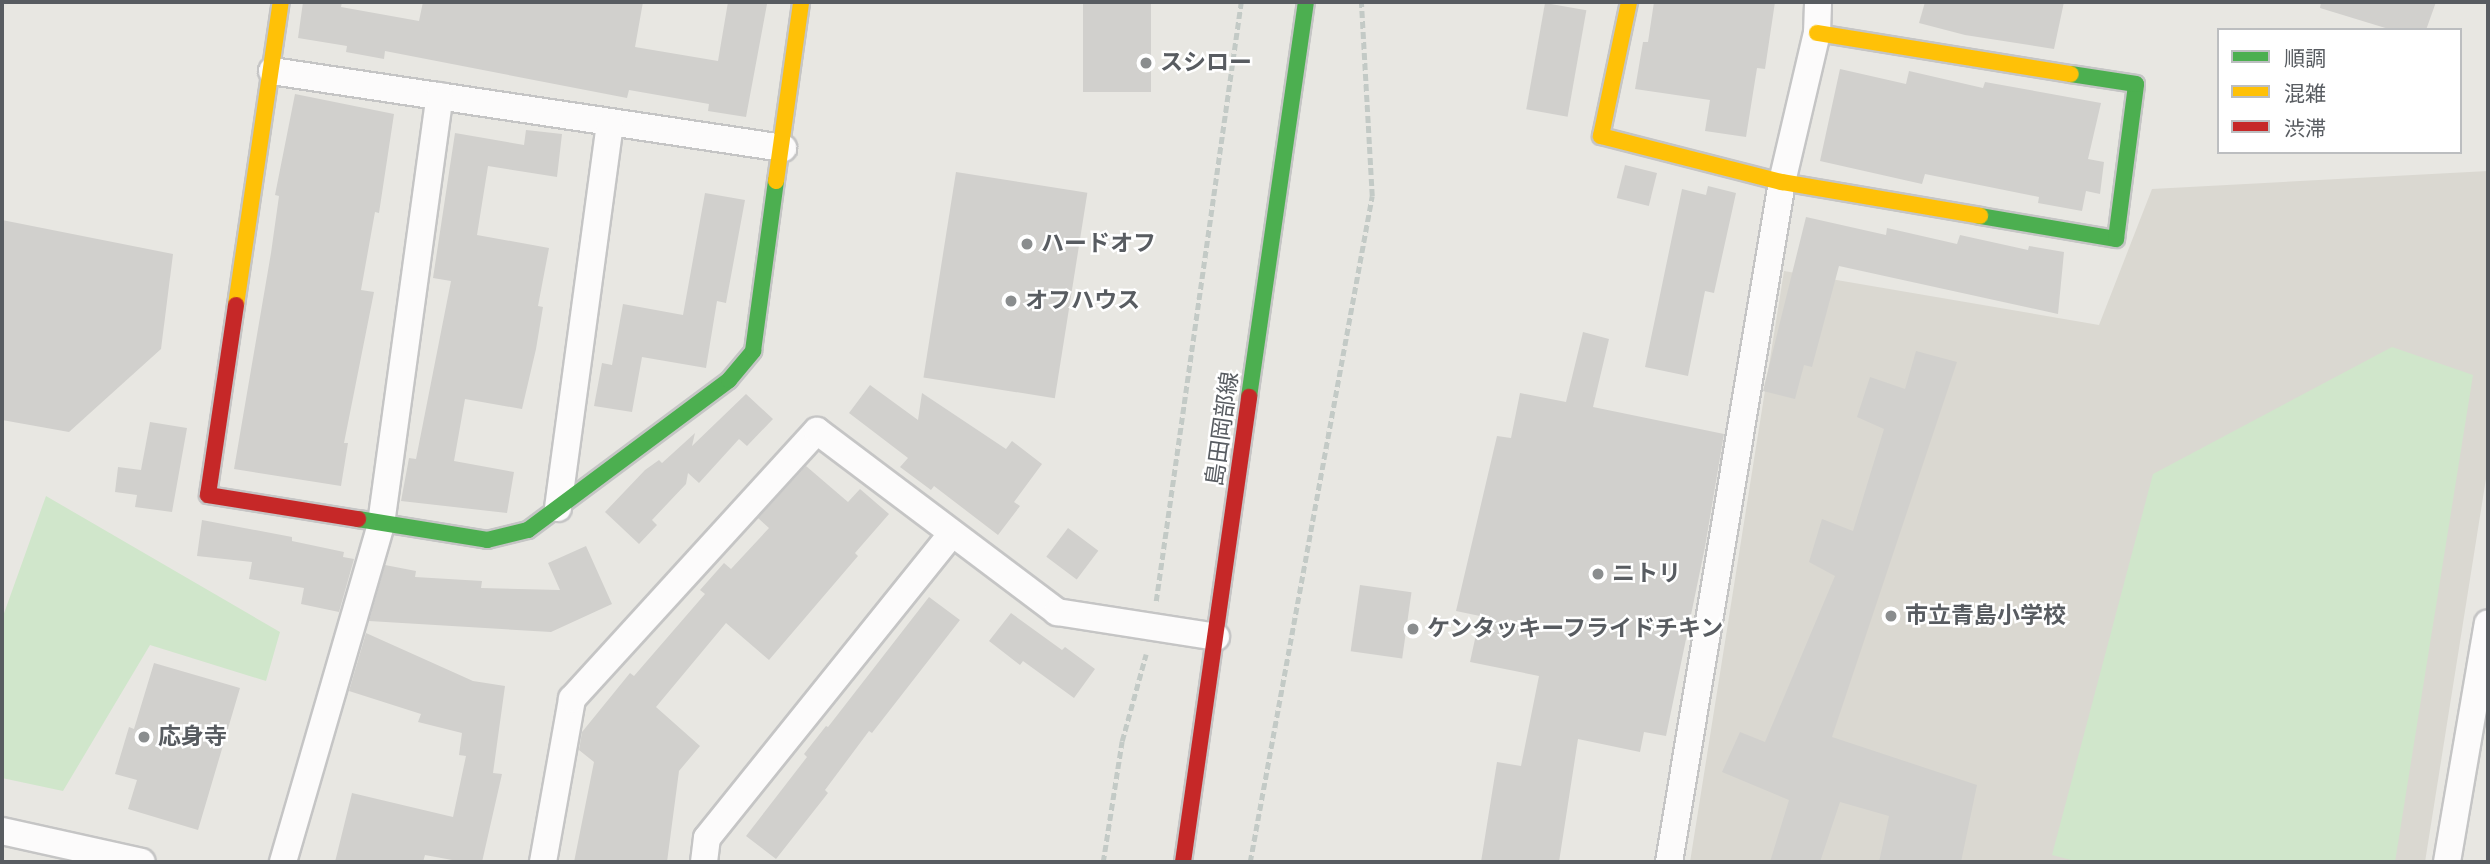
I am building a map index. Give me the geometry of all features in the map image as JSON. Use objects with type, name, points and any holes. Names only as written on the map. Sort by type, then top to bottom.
[{"type":"street","points":[[281,2],[208,495],[487,540],[528,530],[729,380],[753,351],[801,2]]},
{"type":"street","name":"島田岡部線","points":[[1183,862],[1306,2]]},
{"type":"street","points":[[1629,2],[1601,136],[1782,182],[2116,239],[2136,84],[1817,33]]},
{"type":"street","points":[[1669,862],[1782,182],[1817,33],[1818,2]]},
{"type":"street","points":[[272,71],[783,148]]},
{"type":"street","points":[[283,862],[381,524],[440,96]]},
{"type":"street","points":[[558,508],[610,122]]},
{"type":"street","points":[[543,862],[572,699],[817,431],[1057,612],[1216,637]]},
{"type":"street","points":[[704,862],[707,838],[952,533]]},
{"type":"street","points":[[2447,862],[2488,623]]},
{"type":"street","points":[[2,831],[142,862]]},
{"type":"path","points":[[1103,862],[1122,741],[1153,629],[1241,2]]},
{"type":"path","points":[[1250,862],[1372,196],[1361,2]]},
{"type":"shaded area","points":[[2488,171],[2488,466],[2425,862],[1690,862],[1784,271],[2099,325],[2152,189]]},
{"type":"green space","points":[[2392,347],[2473,375],[2395,862],[2079,862],[2052,855],[2153,474]]},
{"type":"green space","points":[[46,496],[280,632],[266,681],[150,645],[63,791],[2,778],[2,619]]},
{"type":"building","points":[[303,2],[342,2],[341,7],[419,21],[423,2],[643,2],[635,47],[718,61],[728,2],[767,4],[746,117],[708,111],[709,104],[629,90],[627,98],[385,51],[384,59],[346,52],[347,46],[298,38]]},
{"type":"building","points":[[1083,2],[1151,2],[1151,92],[1083,92]]},
{"type":"building","points":[[1654,2],[1775,2],[1765,69],[1757,68],[1746,137],[1705,131],[1710,100],[1635,89],[1643,42],[1648,42]]},
{"type":"building","points":[[1925,2],[2064,2],[2054,49],[1965,35],[1919,23]]},
{"type":"building","points":[[2321,2],[2436,2],[2427,28],[2385,28],[2320,8]]},
{"type":"building","points":[[1545,3],[1586,10],[1568,117],[1526,109]]},
{"type":"building","points":[[1840,69],[1906,84],[1909,71],[1983,88],[1985,82],[2101,103],[2088,159],[2104,162],[2100,194],[2086,191],[2082,211],[2038,203],[2039,197],[1925,174],[1922,184],[1820,161]]},
{"type":"building","points":[[295,94],[394,114],[379,213],[375,212],[361,290],[374,292],[344,443],[348,443],[341,486],[234,469],[271,253],[279,196],[275,195]]},
{"type":"building","points":[[526,130],[562,134],[557,177],[488,166],[477,235],[549,248],[538,306],[543,307],[536,349],[522,409],[465,399],[454,461],[514,472],[507,513],[401,501],[409,458],[416,459],[451,281],[433,278],[455,133],[524,145]]},
{"type":"building","points":[[1625,165],[1657,173],[1649,206],[1617,198]]},
{"type":"building","points":[[956,172],[1087,193],[1055,398],[923,377]]},
{"type":"building","points":[[1708,186],[1736,193],[1714,293],[1705,291],[1688,376],[1645,367],[1682,189],[1706,195]]},
{"type":"building","points":[[705,193],[745,200],[726,303],[717,301],[706,368],[642,357],[632,412],[594,406],[602,363],[612,365],[623,304],[683,315]]},
{"type":"building","points":[[1806,217],[1886,235],[1887,228],[1957,244],[1960,235],[2028,250],[2029,246],[2064,252],[2058,314],[1839,266],[1812,367],[1804,365],[1795,399],[1763,391]]},
{"type":"building","points":[[2,220],[173,254],[161,349],[69,432],[2,420]]},
{"type":"building","points":[[1583,332],[1609,339],[1593,407],[1724,434],[1705,547],[1666,736],[1644,732],[1640,752],[1578,739],[1559,862],[1481,862],[1497,762],[1521,766],[1539,676],[1470,662],[1480,616],[1456,611],[1497,436],[1511,438],[1520,393],[1566,402]]},
{"type":"building","points":[[1916,351],[1957,362],[1832,737],[1977,785],[1961,862],[1879,862],[1889,816],[1840,802],[1820,862],[1770,862],[1789,800],[1722,772],[1740,732],[1765,742],[1835,576],[1809,562],[1822,519],[1853,531],[1884,429],[1857,417],[1870,377],[1905,389]]},
{"type":"building","points":[[870,385],[918,420],[922,393],[1006,449],[1012,441],[1042,464],[1014,502],[1020,506],[998,535],[934,486],[931,490],[900,467],[908,458],[849,413]]},
{"type":"building","points":[[746,394],[773,419],[747,446],[739,439],[699,483],[688,473],[686,484],[652,520],[657,525],[639,544],[605,512],[645,470],[659,460],[662,463],[695,433],[692,446]]},
{"type":"building","points":[[150,422],[187,428],[172,512],[135,507],[137,495],[115,492],[118,467],[141,470]]},
{"type":"building","points":[[806,466],[848,502],[860,489],[889,514],[855,553],[858,556],[769,660],[726,623],[656,707],[700,746],[679,771],[667,862],[574,862],[594,762],[579,750],[582,732],[630,673],[634,676],[705,594],[700,590],[724,563],[731,569],[769,528],[758,518]]},
{"type":"building","points":[[202,520],[292,537],[292,541],[344,552],[343,557],[354,559],[339,612],[301,604],[304,588],[249,579],[252,562],[197,556]]},
{"type":"building","points":[[1068,528],[1098,551],[1077,580],[1046,557]]},
{"type":"building","points":[[586,546],[612,604],[551,632],[369,621],[385,565],[416,571],[415,577],[482,581],[481,588],[560,590],[548,563]]},
{"type":"building","points":[[1360,585],[1411,592],[1402,659],[1351,651]]},
{"type":"building","points":[[929,597],[960,620],[872,733],[869,731],[825,790],[828,793],[776,859],[746,836],[807,757],[804,754]]},
{"type":"building","points":[[1011,613],[1062,650],[1065,647],[1095,669],[1074,698],[1023,661],[1020,665],[989,641]]},
{"type":"building","points":[[366,633],[473,681],[505,686],[493,773],[502,774],[482,862],[463,862],[425,855],[423,862],[335,862],[352,793],[453,817],[466,756],[459,755],[462,733],[418,722],[421,714],[349,691]]},
{"type":"building","name":"応身寺","points":[[154,663],[240,688],[198,830],[128,809],[137,780],[115,774],[129,727],[134,729]]},
{"type":"traffic: fast","points":[[1249,397],[1306,2]]},
{"type":"traffic: fast","points":[[1980,216],[2116,239],[2136,84],[2071,74]]},
{"type":"traffic: fast","points":[[358,519],[487,540],[528,530],[729,380],[753,351],[776,181]]},
{"type":"traffic: slow","points":[[236,305],[281,2]]},
{"type":"traffic: slow","points":[[776,181],[801,2]]},
{"type":"traffic: slow","points":[[1629,2],[1601,136],[1782,182],[1980,216]]},
{"type":"traffic: slow","points":[[1817,33],[2071,74]]},
{"type":"traffic: jam","points":[[236,305],[208,495],[358,519]]},
{"type":"traffic: jam","points":[[1183,862],[1249,397]]},
{"type":"place","name":"スシロー","points":[[1146,63]]},
{"type":"place","name":"ハードオフ","points":[[1027,244]]},
{"type":"place","name":"オフハウス","points":[[1011,301]]},
{"type":"place","name":"ニトリ","points":[[1598,574]]},
{"type":"place","name":"市立青島小学校","points":[[1891,616]]},
{"type":"place","name":"ケンタッキーフライドチキン","points":[[1413,629]]},
{"type":"place","name":"応身寺","points":[[144,737]]}]
